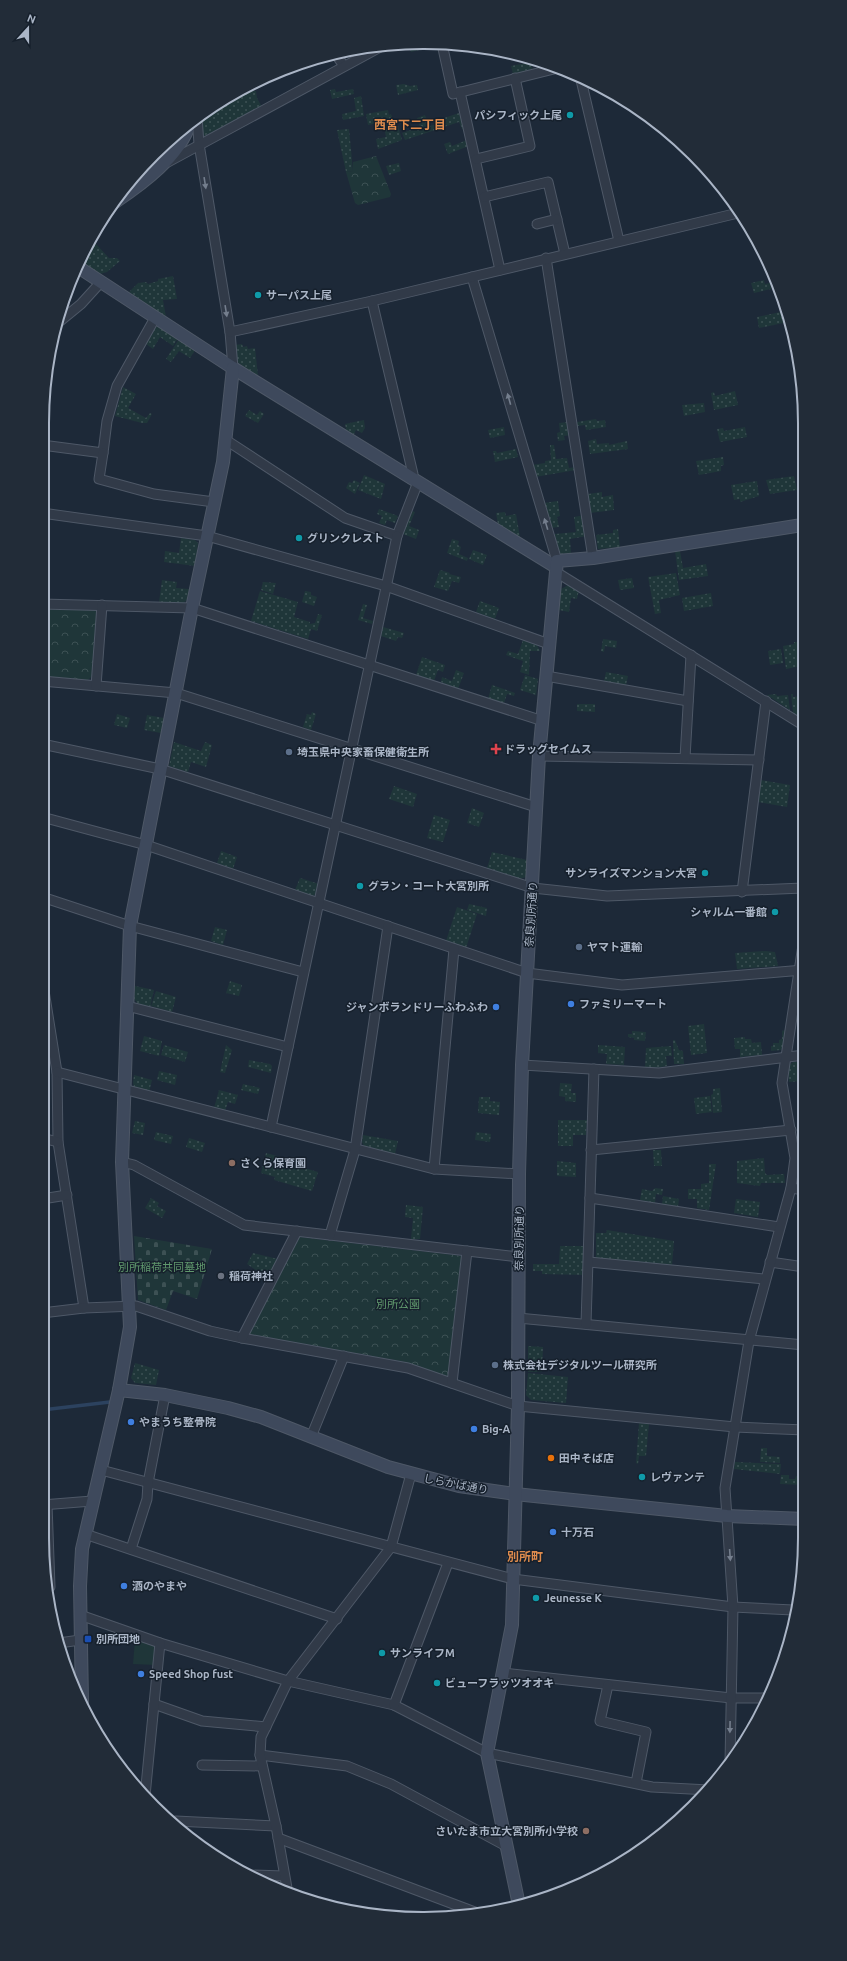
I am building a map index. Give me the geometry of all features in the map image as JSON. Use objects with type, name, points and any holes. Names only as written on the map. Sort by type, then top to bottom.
[{"type":"street","points":[[443,50],[453,94],[548,70]]},
{"type":"street","points":[[160,166],[369,53]]},
{"type":"street","points":[[340,59],[344,66]]},
{"type":"street","points":[[476,159],[530,146],[515,78]]},
{"type":"street","points":[[582,85],[618,240]]},
{"type":"street","points":[[460,92],[500,270]]},
{"type":"street","points":[[81,1687],[81,1564],[85,1534],[119,1390],[130,1327],[122,1162],[130,926],[226,440],[234,368],[230,332],[199,144],[198,125]]},
{"type":"street","points":[[129,192],[160,166],[179,145],[183,137]]},
{"type":"street","points":[[484,197],[548,182],[565,254]]},
{"type":"street","points":[[230,332],[472,278],[618,240],[734,214]]},
{"type":"street","points":[[538,224],[557,219]]},
{"type":"street","points":[[546,258],[593,558]]},
{"type":"street","points":[[83,270],[155,318],[415,481],[557,566],[691,655],[798,723]]},
{"type":"street","points":[[472,278],[557,566]]},
{"type":"street","points":[[65,317],[81,304],[101,282]]},
{"type":"street","points":[[271,1127],[397,536],[415,481],[372,301]]},
{"type":"street","points":[[155,318],[117,386],[107,421],[99,479],[154,494],[214,502]]},
{"type":"street","points":[[226,440],[345,518],[397,536]]},
{"type":"street","points":[[49,446],[103,453]]},
{"type":"street","points":[[49,513],[207,536],[386,586],[549,644]]},
{"type":"street","points":[[557,566],[593,558],[798,525]]},
{"type":"street","name":"奈良別所通り","points":[[518,1900],[487,1753],[504,1673],[512,1626],[514,1494],[518,1406],[522,1065],[533,888],[539,756],[557,566]]},
{"type":"street","points":[[49,604],[192,608],[543,721]]},
{"type":"street","points":[[96,686],[102,605]]},
{"type":"street","points":[[685,758],[691,655]]},
{"type":"street","points":[[546,676],[688,701]]},
{"type":"street","points":[[49,682],[176,693],[536,807]]},
{"type":"street","points":[[742,892],[766,701]]},
{"type":"street","points":[[49,745],[160,769],[533,888],[607,896],[742,892],[798,888]]},
{"type":"street","points":[[539,756],[759,760]]},
{"type":"street","points":[[49,819],[146,845],[527,973],[622,985],[798,970]]},
{"type":"street","points":[[49,899],[130,926],[303,972]]},
{"type":"street","points":[[330,1235],[355,1150],[388,926]]},
{"type":"street","points":[[434,1169],[454,948]]},
{"type":"street","points":[[730,1753],[733,1607],[725,1488],[749,1341],[779,1227],[791,1188],[795,1158],[782,1083],[798,987]]},
{"type":"street","points":[[127,1006],[288,1047]]},
{"type":"street","points":[[49,1022],[57,1072],[58,1142],[84,1308]]},
{"type":"street","points":[[522,1065],[659,1073],[798,1056]]},
{"type":"street","points":[[586,1324],[594,1069]]},
{"type":"street","points":[[57,1072],[355,1150],[434,1169],[520,1174]]},
{"type":"street","points":[[591,1150],[791,1130]]},
{"type":"street","points":[[49,1140],[58,1142]]},
{"type":"street","points":[[122,1162],[134,1165],[244,1225],[519,1257]]},
{"type":"street","points":[[791,1188],[798,1189]]},
{"type":"street","points":[[49,1199],[67,1195]]},
{"type":"street","points":[[590,1198],[779,1227]]},
{"type":"street","points":[[242,1338],[297,1231]]},
{"type":"street","points":[[452,1383],[467,1251]]},
{"type":"street","points":[[588,1262],[765,1279]]},
{"type":"street","points":[[770,1262],[798,1266]]},
{"type":"street","points":[[49,1312],[84,1308],[130,1306],[166,1315],[210,1331],[408,1368],[518,1406],[735,1427],[798,1430]]},
{"type":"street","points":[[518,1318],[798,1345]]},
{"type":"street","points":[[311,1437],[344,1356]]},
{"type":"street","name":"しらかば通り","points":[[119,1390],[165,1395],[228,1408],[261,1417],[411,1474],[459,1486],[514,1494],[727,1516],[798,1520]]},
{"type":"street","points":[[131,1550],[147,1499],[148,1483],[165,1395]]},
{"type":"street","points":[[101,1470],[513,1579],[733,1607],[791,1610]]},
{"type":"street","points":[[286,1885],[276,1826],[260,1755],[261,1737],[288,1681],[337,1619],[390,1547],[411,1474]]},
{"type":"street","points":[[49,1504],[92,1501]]},
{"type":"street","points":[[85,1534],[337,1619]]},
{"type":"street","points":[[394,1705],[448,1563]]},
{"type":"street","points":[[80,1615],[160,1643],[288,1681],[394,1705],[487,1753],[652,1787],[700,1790]]},
{"type":"street","points":[[64,1642],[80,1640]]},
{"type":"street","points":[[146,1788],[160,1643]]},
{"type":"street","points":[[504,1673],[731,1698],[761,1698]]},
{"type":"street","points":[[608,1685],[600,1721],[646,1732],[636,1783]]},
{"type":"street","points":[[154,1704],[202,1721],[266,1727]]},
{"type":"street","points":[[260,1755],[347,1766],[391,1784],[506,1846]]},
{"type":"street","points":[[202,1765],[262,1766]]},
{"type":"street","points":[[180,1821],[276,1826]]},
{"type":"street","points":[[278,1838],[468,1909]]},
{"type":"street","points":[[262,1875],[284,1876]]},
{"type":"green space","points":[[423,49],[411,52],[410,50]]},
{"type":"green space","points":[[524,63],[531,65],[532,69],[513,74],[511,66]]},
{"type":"green space","points":[[404,84],[410,86],[417,85],[418,90],[398,95],[396,85]]},
{"type":"green space","points":[[335,89],[336,92],[353,89],[354,94],[332,99],[330,90]]},
{"type":"green space","points":[[252,91],[256,91],[257,98],[262,107],[202,137],[201,123],[236,99],[239,99],[239,98]]},
{"type":"green space","points":[[361,96],[364,116],[343,120],[342,114],[356,111],[354,98]]},
{"type":"green space","points":[[388,110],[389,115],[391,114],[395,127],[398,126],[402,140],[378,149],[376,139],[386,137],[383,122],[368,125],[366,114]]},
{"type":"green space","points":[[459,113],[464,129],[462,129],[459,122],[405,140],[402,133],[420,127],[417,118],[425,115],[429,126],[445,122],[444,118]]},
{"type":"green space","points":[[349,129],[353,171],[346,172],[337,130]]},
{"type":"green space","points":[[467,140],[469,146],[448,154],[444,144],[450,142],[452,146]]},
{"type":"green space","points":[[376,156],[391,194],[390,197],[358,205],[355,203],[346,172],[353,171],[353,162]]},
{"type":"green space","points":[[399,163],[401,171],[389,175],[386,166]]},
{"type":"green space","points":[[95,243],[109,258],[117,258],[120,261],[107,272],[100,274],[85,264]]},
{"type":"green space","points":[[173,276],[177,299],[163,300],[166,317],[129,292],[138,283],[146,282],[148,284],[158,281],[158,279]]},
{"type":"green space","points":[[764,280],[765,284],[770,283],[771,289],[754,293],[751,283]]},
{"type":"green space","points":[[781,312],[784,323],[759,328],[757,317]]},
{"type":"green space","points":[[156,327],[159,327],[178,338],[173,346],[160,337],[153,349],[146,344]]},
{"type":"green space","points":[[179,339],[194,349],[194,352],[190,358],[179,351],[171,362],[166,359]]},
{"type":"green space","points":[[242,344],[243,347],[247,346],[248,349],[255,348],[258,376],[237,362],[235,345]]},
{"type":"green space","points":[[123,387],[136,394],[128,408],[146,418],[150,413],[152,414],[147,423],[115,416]]},
{"type":"green space","points":[[735,391],[738,405],[714,410],[711,393],[714,392],[715,396]]},
{"type":"green space","points":[[704,403],[705,412],[684,416],[682,405]]},
{"type":"green space","points":[[249,410],[257,415],[260,411],[264,414],[258,423],[245,416]]},
{"type":"green space","points":[[596,419],[597,421],[605,420],[606,427],[586,430],[585,425],[577,426],[577,422]]},
{"type":"green space","points":[[364,420],[365,428],[362,433],[356,430],[353,436],[347,434],[345,424]]},
{"type":"green space","points":[[568,422],[571,435],[564,436],[565,440],[558,441],[557,433],[560,432],[559,423]]},
{"type":"green space","points":[[504,427],[505,435],[490,438],[488,430]]},
{"type":"green space","points":[[745,427],[747,437],[720,442],[717,429],[723,428],[724,431]]},
{"type":"green space","points":[[596,439],[597,444],[609,443],[609,445],[627,441],[628,449],[590,454],[588,441]]},
{"type":"green space","points":[[550,445],[554,445],[556,459],[567,458],[569,468],[575,467],[576,470],[535,477],[532,465],[545,463],[545,461],[551,460]]},
{"type":"green space","points":[[516,449],[518,457],[495,462],[493,451],[496,451],[497,453]]},
{"type":"green space","points":[[723,457],[724,465],[721,466],[721,471],[699,475],[696,461]]},
{"type":"green space","points":[[364,475],[385,484],[381,499],[358,490]]},
{"type":"green space","points":[[794,476],[797,490],[770,494],[766,480]]},
{"type":"green space","points":[[354,480],[360,483],[355,494],[346,488],[349,482],[352,483]]},
{"type":"green space","points":[[757,481],[759,496],[740,502],[740,499],[734,500],[731,485]]},
{"type":"green space","points":[[602,492],[602,497],[613,495],[614,510],[590,513],[588,494]]},
{"type":"green space","points":[[558,501],[560,516],[557,517],[559,527],[550,528],[544,503]]},
{"type":"green space","points":[[379,509],[398,516],[395,523],[387,520],[385,525],[379,523],[382,516],[377,514]]},
{"type":"green space","points":[[412,511],[415,512],[409,526],[419,530],[416,539],[403,534]]},
{"type":"green space","points":[[505,512],[506,516],[516,514],[520,537],[498,525],[496,513]]},
{"type":"green space","points":[[585,515],[587,536],[570,539],[571,553],[559,554],[555,534],[576,532],[574,517]]},
{"type":"green space","points":[[618,529],[620,547],[598,549],[596,535],[613,533],[613,530]]},
{"type":"green space","points":[[181,538],[195,540],[198,543],[195,566],[164,562],[165,551],[179,553]]},
{"type":"green space","points":[[452,539],[459,541],[458,545],[461,547],[459,554],[468,558],[467,561],[447,553]]},
{"type":"green space","points":[[473,550],[487,555],[483,565],[469,559]]},
{"type":"green space","points":[[675,551],[680,551],[683,568],[706,564],[708,576],[679,580]]},
{"type":"green space","points":[[440,570],[461,577],[459,583],[452,581],[448,591],[434,587]]},
{"type":"green space","points":[[676,573],[680,595],[659,600],[661,613],[655,614],[648,577]]},
{"type":"green space","points":[[632,578],[634,588],[620,590],[618,580]]},
{"type":"green space","points":[[162,580],[177,582],[176,588],[189,589],[187,600],[183,603],[159,602]]},
{"type":"green space","points":[[263,582],[276,583],[273,594],[261,590]]},
{"type":"green space","points":[[570,584],[579,590],[577,599],[571,598],[569,612],[559,610],[561,589]]},
{"type":"green space","points":[[260,591],[298,602],[294,617],[310,622],[310,624],[315,623],[318,614],[322,615],[317,631],[311,629],[308,639],[251,621]]},
{"type":"green space","points":[[305,591],[311,592],[311,595],[317,597],[314,606],[302,602]]},
{"type":"green space","points":[[711,593],[713,606],[684,611],[682,598]]},
{"type":"green space","points":[[480,601],[499,608],[495,619],[476,612]]},
{"type":"green space","points":[[363,604],[367,605],[363,618],[373,621],[372,624],[358,620]]},
{"type":"green space","points":[[49,609],[95,610],[98,614],[92,676],[88,680],[49,677]]},
{"type":"green space","points":[[383,627],[404,633],[402,638],[398,637],[396,641],[381,636]]},
{"type":"green space","points":[[603,639],[617,641],[616,648],[605,646],[604,652],[601,651]]},
{"type":"green space","points":[[523,640],[537,645],[540,651],[530,651],[529,675],[520,672],[523,661],[506,655],[508,651],[518,654]]},
{"type":"green space","points":[[794,642],[797,642],[798,667],[786,669],[783,646],[794,644]]},
{"type":"green space","points":[[781,649],[783,663],[770,665],[768,651]]},
{"type":"green space","points":[[422,657],[445,665],[443,672],[438,670],[434,681],[416,675]]},
{"type":"green space","points":[[456,670],[464,673],[458,689],[441,682],[442,677],[452,681]]},
{"type":"green space","points":[[606,672],[628,676],[626,685],[604,681]]},
{"type":"green space","points":[[525,675],[538,679],[536,695],[520,690]]},
{"type":"green space","points":[[492,685],[515,693],[514,696],[507,694],[504,703],[488,699]]},
{"type":"green space","points":[[776,694],[777,696],[788,695],[790,710],[767,695]]},
{"type":"green space","points":[[791,694],[793,694],[793,697],[798,696],[798,716],[793,713]]},
{"type":"green space","points":[[577,704],[595,704],[595,712],[577,711]]},
{"type":"green space","points":[[312,712],[316,714],[311,730],[303,727],[307,714],[311,715]]},
{"type":"green space","points":[[117,714],[130,718],[127,728],[114,725]]},
{"type":"green space","points":[[147,715],[164,718],[161,733],[144,730]]},
{"type":"green space","points":[[174,742],[201,751],[205,742],[212,745],[206,767],[191,762],[188,772],[169,766]]},
{"type":"green space","points":[[761,780],[790,785],[787,807],[758,802]]},
{"type":"green space","points":[[394,786],[417,794],[413,807],[389,799]]},
{"type":"green space","points":[[472,808],[484,813],[479,827],[467,823]]},
{"type":"green space","points":[[434,815],[450,820],[443,842],[427,838]]},
{"type":"green space","points":[[221,851],[237,857],[233,869],[217,863]]},
{"type":"green space","points":[[492,852],[527,860],[526,877],[520,879],[487,868]]},
{"type":"green space","points":[[300,878],[319,884],[317,894],[312,896],[295,890]]},
{"type":"green space","points":[[469,904],[487,908],[486,916],[467,910]]},
{"type":"green space","points":[[457,907],[477,914],[466,948],[446,941]]},
{"type":"green space","points":[[215,927],[227,930],[223,945],[211,941]]},
{"type":"green space","points":[[765,951],[775,952],[778,966],[737,969],[735,953]]},
{"type":"green space","points":[[230,981],[242,985],[239,996],[226,993]]},
{"type":"green space","points":[[135,986],[154,990],[150,1008],[138,1004],[134,999]]},
{"type":"green space","points":[[156,991],[176,997],[172,1012],[151,1006]]},
{"type":"green space","points":[[704,1024],[707,1053],[691,1055],[688,1026]]},
{"type":"green space","points":[[785,1030],[784,1045],[781,1050],[771,1051],[771,1046],[773,1046],[773,1043],[779,1043],[779,1040],[782,1039],[782,1031]]},
{"type":"green space","points":[[632,1031],[646,1032],[645,1041],[634,1040],[634,1038],[628,1037],[628,1034],[632,1034]]},
{"type":"green space","points":[[144,1036],[162,1041],[159,1056],[140,1051]]},
{"type":"green space","points":[[745,1037],[745,1039],[751,1039],[752,1043],[761,1042],[762,1055],[740,1057],[740,1049],[735,1049],[734,1038]]},
{"type":"green space","points":[[673,1040],[675,1040],[679,1050],[683,1051],[684,1064],[674,1064]]},
{"type":"green space","points":[[164,1045],[188,1052],[185,1062],[161,1055]]},
{"type":"green space","points":[[226,1045],[232,1050],[225,1073],[220,1072]]},
{"type":"green space","points":[[598,1045],[625,1047],[624,1065],[606,1064],[607,1054],[598,1053]]},
{"type":"green space","points":[[671,1046],[672,1056],[666,1056],[667,1066],[655,1068],[645,1067],[646,1048]]},
{"type":"green space","points":[[249,1060],[270,1064],[272,1066],[271,1073],[248,1067]]},
{"type":"green space","points":[[793,1062],[798,1062],[798,1081],[789,1082],[788,1066]]},
{"type":"green space","points":[[159,1071],[177,1075],[175,1085],[157,1080]]},
{"type":"green space","points":[[134,1075],[152,1080],[149,1092],[134,1087]]},
{"type":"green space","points":[[560,1083],[572,1084],[571,1093],[576,1093],[576,1102],[565,1101],[565,1097],[559,1096]]},
{"type":"green space","points":[[243,1084],[260,1088],[258,1094],[241,1090]]},
{"type":"green space","points":[[720,1088],[722,1112],[713,1113],[711,1095],[713,1094],[713,1089]]},
{"type":"green space","points":[[219,1090],[238,1095],[235,1104],[228,1102],[225,1111],[214,1108]]},
{"type":"green space","points":[[710,1096],[712,1112],[696,1114],[694,1098]]},
{"type":"green space","points":[[479,1097],[490,1097],[490,1101],[500,1102],[499,1115],[478,1113]]},
{"type":"green space","points":[[558,1120],[587,1120],[586,1135],[573,1135],[573,1146],[558,1146]]},
{"type":"green space","points":[[135,1121],[145,1123],[143,1135],[132,1133]]},
{"type":"green space","points":[[156,1132],[173,1136],[171,1144],[154,1140]]},
{"type":"green space","points":[[476,1132],[491,1134],[490,1142],[475,1140]]},
{"type":"green space","points":[[363,1135],[398,1141],[395,1154],[364,1146],[362,1142]]},
{"type":"green space","points":[[189,1138],[205,1143],[202,1152],[186,1147]]},
{"type":"green space","points":[[653,1150],[661,1150],[662,1166],[654,1166]]},
{"type":"green space","points":[[266,1153],[295,1161],[294,1165],[318,1172],[312,1191],[274,1180],[275,1177],[261,1173]]},
{"type":"green space","points":[[764,1158],[765,1173],[767,1175],[784,1174],[785,1183],[761,1183],[760,1186],[737,1183],[737,1161]]},
{"type":"green space","points":[[557,1161],[576,1163],[576,1177],[557,1176]]},
{"type":"green space","points":[[709,1164],[716,1164],[709,1210],[697,1208],[697,1199],[688,1199],[688,1189],[701,1189],[701,1184],[709,1183]]},
{"type":"green space","points":[[655,1188],[663,1189],[662,1195],[656,1194],[655,1203],[640,1200],[642,1189],[652,1191]]},
{"type":"green space","points":[[663,1196],[679,1199],[678,1207],[662,1204]]},
{"type":"green space","points":[[151,1198],[159,1203],[157,1206],[166,1211],[162,1218],[145,1208]]},
{"type":"green space","points":[[736,1199],[760,1202],[758,1217],[734,1213]]},
{"type":"green space","points":[[406,1205],[423,1207],[420,1239],[411,1239],[413,1218],[405,1217]]},
{"type":"green space","points":[[607,1230],[674,1241],[672,1265],[596,1258],[596,1233],[606,1233]]},
{"type":"green space","name":"別所稲荷共同墓地","points":[[134,1236],[212,1249],[197,1299],[173,1291],[166,1310],[138,1300]]},
{"type":"green space","name":"別所公園","points":[[299,1237],[462,1256],[449,1377],[400,1361],[249,1334]]},
{"type":"green space","points":[[560,1246],[585,1246],[585,1275],[542,1274],[542,1271],[533,1271],[533,1264],[559,1264]]},
{"type":"green space","points":[[253,1253],[278,1259],[269,1279],[247,1264]]},
{"type":"green space","points":[[528,1346],[543,1347],[542,1372],[528,1372]]},
{"type":"green space","points":[[135,1363],[159,1370],[156,1385],[135,1383],[131,1378]]},
{"type":"green space","points":[[528,1373],[568,1377],[566,1403],[531,1400],[526,1395]]},
{"type":"green space","points":[[639,1423],[649,1424],[646,1456],[639,1456],[638,1464],[636,1463]]},
{"type":"green space","points":[[761,1448],[767,1448],[767,1456],[780,1457],[780,1463],[760,1462]]},
{"type":"green space","points":[[735,1462],[781,1464],[780,1474],[734,1469]]},
{"type":"green space","points":[[781,1475],[789,1475],[789,1479],[795,1479],[796,1476],[798,1476],[798,1485],[780,1484]]},
{"type":"green space","points":[[135,1639],[155,1646],[154,1665],[133,1664]]},
{"type":"waterway","points":[[49,1409],[110,1402]]},
{"type":"place","name":"パシフィック上尾","points":[[570,115]]},
{"type":"place","name":"サーパス上尾","points":[[258,295]]},
{"type":"place","name":"グリンクレスト","points":[[299,538]]},
{"type":"place","name":"ドラッグセイムス","points":[[496,749]]},
{"type":"place","name":"埼玉県中央家畜保健衛生所","points":[[289,752]]},
{"type":"place","name":"サンライズマンション大宮","points":[[705,873]]},
{"type":"place","name":"グラン・コート大宮別所","points":[[360,886]]},
{"type":"place","name":"シャルム一番館","points":[[775,912]]},
{"type":"place","name":"ヤマト運輸","points":[[579,947]]},
{"type":"place","name":"ファミリーマート","points":[[571,1004]]},
{"type":"place","name":"ジャンボランドリーふわふわ","points":[[496,1007]]},
{"type":"place","name":"さくら保育園","points":[[232,1163]]},
{"type":"place","name":"稲荷神社","points":[[221,1276]]},
{"type":"place","name":"株式会社デジタルツール研究所","points":[[495,1365]]},
{"type":"place","name":"やまうち整骨院","points":[[131,1422]]},
{"type":"place","name":"Big-A","points":[[474,1429]]},
{"type":"place","name":"田中そば店","points":[[551,1458]]},
{"type":"place","name":"レヴァンテ","points":[[642,1477]]},
{"type":"place","name":"十万石","points":[[553,1532]]},
{"type":"place","name":"酒のやまや","points":[[124,1586]]},
{"type":"place","name":"Jeunesse K","points":[[536,1598]]},
{"type":"place","name":"別所団地","points":[[88,1639]]},
{"type":"place","name":"サンライフM","points":[[382,1653]]},
{"type":"place","name":"Speed Shop fust","points":[[141,1674]]},
{"type":"place","name":"ビューフラッツオオキ","points":[[437,1683]]},
{"type":"place","name":"さいたま市立大宮別所小学校","points":[[586,1831]]},
{"type":"district","name":"西宮下二丁目","points":[[410,124]]},
{"type":"district","name":"別所町","points":[[525,1556]]}]
